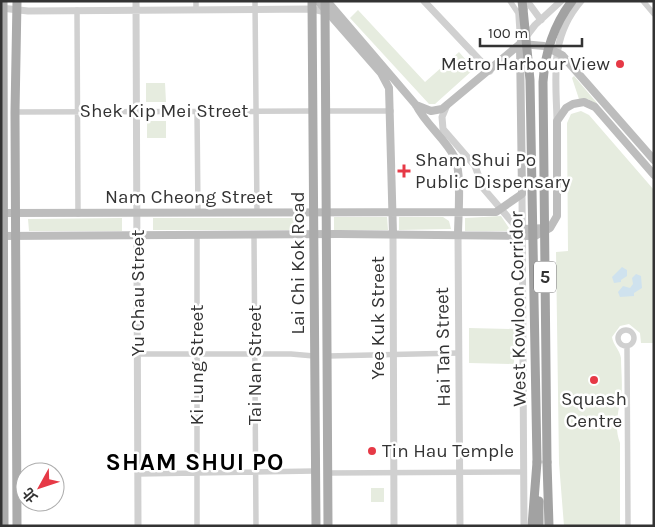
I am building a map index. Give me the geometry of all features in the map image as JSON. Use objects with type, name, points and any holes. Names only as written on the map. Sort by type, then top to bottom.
[{"type":"highway","name":"West Kowloon Corridor","points":[[522,1],[530,80],[539,526]]},
{"type":"highway","name":"West Kowloon Corridor","points":[[549,526],[543,92],[545,61],[550,40],[560,19],[572,1]]},
{"type":"highway","points":[[532,526],[537,462]]},
{"type":"main road","name":"Yee Kuk Street","points":[[318,1],[384,77],[391,92],[393,234]]},
{"type":"main road","name":"Lai Chi Kok Road","points":[[326,1],[328,526]]},
{"type":"main road","points":[[326,1],[416,105],[434,112],[447,105],[520,44],[536,44],[556,51],[568,61],[654,160]]},
{"type":"main road","points":[[16,5],[17,526]]},
{"type":"main road","name":"Lai Chi Kok Road","points":[[312,5],[316,526]]},
{"type":"main road","points":[[2,6],[4,526]]},
{"type":"main road","points":[[520,44],[522,194]]},
{"type":"main road","points":[[557,122],[566,108],[572,104],[590,104],[654,175]]},
{"type":"main road","name":"Hai Tan Street","points":[[416,105],[422,118],[454,157],[457,169],[458,235]]},
{"type":"main road","name":"Nam Cheong Street","points":[[2,236],[197,234],[458,235],[522,233],[550,228],[557,216],[557,122]]},
{"type":"main road","name":"Nam Cheong Street","points":[[2,213],[488,213],[502,209],[522,194]]},
{"type":"street","name":"Yu Chau Street","points":[[136,1],[138,526]]},
{"type":"street","points":[[196,1],[196,10]]},
{"type":"street","points":[[255,1],[256,213]]},
{"type":"street","points":[[424,1],[490,71]]},
{"type":"street","points":[[510,1],[518,13],[520,44]]},
{"type":"street","points":[[527,1],[541,20]]},
{"type":"street","points":[[520,44],[561,1]]},
{"type":"street","points":[[557,122],[556,51],[561,31],[580,1]]},
{"type":"street","points":[[643,1],[654,14]]},
{"type":"street","points":[[648,8],[654,3]]},
{"type":"street","points":[[2,6],[16,5],[28,11],[255,10],[312,5],[326,12]]},
{"type":"street","points":[[76,10],[78,214]]},
{"type":"street","points":[[447,105],[442,117],[443,130],[475,166],[483,188],[522,233]]},
{"type":"street","points":[[197,111],[198,213]]},
{"type":"street","name":"Shek Kip Mei Street","points":[[15,112],[313,111]]},
{"type":"street","points":[[327,111],[391,111]]},
{"type":"street","points":[[522,194],[524,526]]},
{"type":"street","name":"Ki Lung Street","points":[[197,234],[197,526]]},
{"type":"street","name":"Tai Nan Street","points":[[254,234],[256,526]]},
{"type":"street","name":"Yee Kuk Street","points":[[393,234],[394,526]]},
{"type":"street","name":"Hai Tan Street","points":[[458,235],[460,526]]},
{"type":"street","points":[[627,347],[628,526]]},
{"type":"street","points":[[328,356],[459,353]]},
{"type":"street","points":[[138,354],[314,356]]},
{"type":"street","points":[[138,474],[315,471]]},
{"type":"street","points":[[328,473],[524,472]]},
{"type":"shaded area","points":[[358,10],[425,82],[459,52],[474,69],[435,104],[429,104],[350,18]]},
{"type":"shaded area","points":[[574,76],[596,104],[588,99],[579,99],[572,78]]},
{"type":"shaded area","points":[[146,83],[165,83],[166,102],[146,102]]},
{"type":"shaded area","points":[[581,111],[589,115],[654,190],[654,343],[641,343],[640,333],[629,324],[620,326],[612,337],[621,358],[622,393],[617,426],[620,443],[620,526],[564,526],[559,463],[556,252],[568,251],[567,123],[571,114]]},
{"type":"shaded area","points":[[147,121],[166,121],[166,138],[147,138]]},
{"type":"shaded area","points":[[501,216],[511,231],[465,231],[465,218]]},
{"type":"shaded area","points":[[334,217],[387,217],[388,230],[334,230]]},
{"type":"shaded area","points":[[399,217],[443,217],[449,221],[451,229],[399,230]]},
{"type":"shaded area","points":[[122,218],[122,231],[29,231],[28,219]]},
{"type":"shaded area","points":[[153,218],[301,218],[301,230],[153,230]]},
{"type":"shaded area","points":[[469,328],[515,329],[514,364],[469,363]]},
{"type":"shaded area","points":[[371,488],[384,488],[384,502],[371,502]]},
{"type":"water","points":[[622,267],[627,270],[627,276],[621,282],[614,283],[612,277]]},
{"type":"water","points":[[636,274],[641,276],[642,288],[634,293],[634,296],[620,297],[618,292],[623,286],[630,288],[633,284],[632,278]]},
{"type":"place","name":"Metro Harbour View","points":[[620,64]]},
{"type":"place","name":"Sham Shui Po Public Dispensary","points":[[404,171]]},
{"type":"place","name":"Squash Centre","points":[[594,380]]},
{"type":"place","name":"Tin Hau Temple","points":[[372,451]]},
{"type":"district","name":"SHAM SHUI PO","points":[[195,462]]}]
